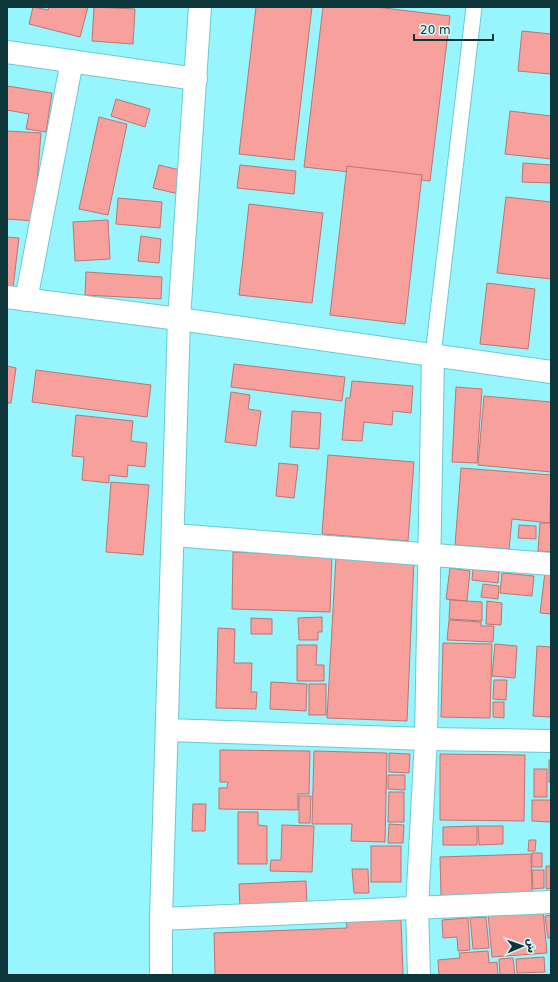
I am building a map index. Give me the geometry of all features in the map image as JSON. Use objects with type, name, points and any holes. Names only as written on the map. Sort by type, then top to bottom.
[{"type":"street","points":[[161,975],[166,730],[179,319],[200,7]]},
{"type":"street","points":[[7,52],[196,79]]},
{"type":"street","points":[[72,61],[16,299],[179,319],[551,372]]},
{"type":"street","points":[[419,975],[417,908],[426,739],[433,355]]},
{"type":"street","points":[[173,535],[551,564]]},
{"type":"street","points":[[166,730],[426,739],[551,741]]},
{"type":"street","points":[[161,920],[551,902]]},
{"type":"lane","points":[[433,355],[474,7]]},
{"type":"building","points":[[33,7],[48,10],[49,7],[88,7],[80,37],[29,24]]},
{"type":"building","points":[[94,7],[135,9],[133,44],[92,41]]},
{"type":"building","points":[[256,7],[312,7],[294,160],[239,154]]},
{"type":"building","points":[[323,7],[376,7],[450,16],[430,181],[304,167]]},
{"type":"building","points":[[522,31],[551,34],[551,74],[518,71]]},
{"type":"building","points":[[7,86],[52,93],[46,132],[26,129],[29,114],[7,110]]},
{"type":"building","points":[[116,99],[150,109],[145,127],[111,116]]},
{"type":"building","points":[[510,111],[551,116],[551,159],[505,154]]},
{"type":"building","points":[[99,117],[127,124],[108,215],[79,209]]},
{"type":"building","points":[[7,131],[41,133],[34,221],[7,219]]},
{"type":"building","points":[[523,163],[551,165],[551,183],[522,182]]},
{"type":"building","points":[[159,165],[184,171],[179,194],[153,188]]},
{"type":"building","points":[[240,165],[296,171],[294,194],[237,188]]},
{"type":"building","points":[[347,166],[422,175],[405,324],[330,315]]},
{"type":"building","points":[[506,197],[551,202],[551,279],[497,273]]},
{"type":"building","points":[[118,198],[162,202],[160,228],[116,224]]},
{"type":"building","points":[[249,204],[323,213],[312,303],[239,295]]},
{"type":"building","points":[[108,220],[110,259],[75,261],[73,222]]},
{"type":"building","points":[[141,236],[161,239],[159,263],[138,261]]},
{"type":"building","points":[[7,237],[19,238],[13,288],[7,287]]},
{"type":"building","points":[[86,272],[162,277],[161,299],[85,295]]},
{"type":"building","points":[[487,283],[535,289],[528,349],[480,344]]},
{"type":"building","points":[[234,364],[345,377],[342,401],[231,387]]},
{"type":"building","points":[[7,366],[16,368],[11,403],[7,403]]},
{"type":"building","points":[[36,370],[151,385],[147,417],[32,402]]},
{"type":"building","points":[[352,381],[413,386],[411,413],[393,411],[392,425],[364,422],[362,441],[342,440],[346,398],[350,398]]},
{"type":"building","points":[[456,387],[482,389],[477,463],[452,462]]},
{"type":"building","points":[[231,392],[250,395],[248,409],[261,411],[256,446],[225,442]]},
{"type":"building","points":[[484,396],[551,402],[551,472],[478,465]]},
{"type":"building","points":[[292,411],[321,413],[319,449],[290,447]]},
{"type":"building","points":[[76,415],[133,421],[131,441],[147,443],[145,467],[128,465],[127,477],[109,475],[109,483],[82,480],[84,457],[72,456]]},
{"type":"building","points":[[328,455],[414,462],[408,541],[322,534]]},
{"type":"building","points":[[279,463],[298,465],[294,498],[276,496]]},
{"type":"building","points":[[461,468],[551,475],[550,523],[512,519],[509,549],[455,545]]},
{"type":"building","points":[[111,482],[149,485],[143,555],[106,552]]},
{"type":"building","points":[[540,523],[551,523],[551,552],[538,551]]},
{"type":"building","points":[[519,525],[536,526],[536,539],[518,538]]},
{"type":"building","points":[[233,552],[332,555],[330,612],[232,609]]},
{"type":"building","points":[[336,556],[414,560],[407,721],[327,718]]},
{"type":"building","points":[[450,568],[470,571],[467,601],[446,599]]},
{"type":"building","points":[[473,569],[499,572],[498,583],[472,580]]},
{"type":"building","points":[[545,572],[551,573],[551,614],[540,613]]},
{"type":"building","points":[[502,573],[534,576],[532,596],[500,593]]},
{"type":"building","points":[[483,584],[499,586],[498,599],[481,597]]},
{"type":"building","points":[[450,600],[482,602],[482,621],[449,619]]},
{"type":"building","points":[[487,601],[502,603],[501,625],[486,624]]},
{"type":"building","points":[[322,617],[322,632],[318,632],[318,640],[299,640],[298,618]]},
{"type":"building","points":[[251,618],[272,619],[272,634],[251,634]]},
{"type":"building","points":[[449,620],[481,622],[481,626],[494,626],[493,642],[447,640]]},
{"type":"building","points":[[218,628],[235,629],[234,663],[252,663],[251,692],[257,692],[256,709],[216,708]]},
{"type":"building","points":[[443,643],[492,644],[490,718],[441,717]]},
{"type":"building","points":[[495,644],[517,646],[515,678],[492,676]]},
{"type":"building","points":[[297,645],[317,645],[316,665],[324,665],[324,681],[297,681]]},
{"type":"building","points":[[537,646],[551,647],[551,717],[533,716]]},
{"type":"building","points":[[494,680],[507,680],[506,700],[493,699]]},
{"type":"building","points":[[271,682],[307,684],[306,711],[270,709]]},
{"type":"building","points":[[309,684],[326,684],[326,715],[309,715]]},
{"type":"building","points":[[493,702],[504,702],[504,718],[493,717]]},
{"type":"building","points":[[220,750],[310,751],[309,794],[298,794],[298,810],[219,809],[219,788],[227,788],[228,782],[220,782]]},
{"type":"building","points":[[314,751],[387,753],[385,842],[351,841],[352,824],[312,824]]},
{"type":"building","points":[[389,753],[410,754],[409,773],[389,772]]},
{"type":"building","points":[[440,754],[525,755],[524,821],[440,820]]},
{"type":"building","points":[[549,760],[551,760],[551,782],[549,782]]},
{"type":"building","points":[[534,769],[547,769],[547,797],[534,797]]},
{"type":"building","points":[[388,775],[405,775],[405,790],[388,789]]},
{"type":"building","points":[[389,792],[404,792],[404,822],[388,822]]},
{"type":"building","points":[[299,796],[311,796],[310,823],[299,823]]},
{"type":"building","points":[[532,800],[551,800],[551,822],[532,821]]},
{"type":"building","points":[[193,804],[206,804],[205,831],[192,831]]},
{"type":"building","points":[[238,812],[258,812],[258,825],[267,826],[267,864],[238,864]]},
{"type":"building","points":[[389,824],[404,825],[403,843],[388,843]]},
{"type":"building","points":[[282,825],[314,826],[312,872],[270,871],[271,860],[281,860]]},
{"type":"building","points":[[477,826],[477,845],[443,845],[443,827]]},
{"type":"building","points":[[478,826],[503,826],[503,844],[479,845]]},
{"type":"building","points":[[529,840],[536,840],[535,851],[528,851]]},
{"type":"building","points":[[371,846],[401,846],[401,882],[371,882]]},
{"type":"building","points":[[532,853],[542,853],[542,867],[532,867]]},
{"type":"building","points":[[531,854],[532,893],[441,896],[440,857]]},
{"type":"building","points":[[546,866],[551,866],[551,888],[546,889]]},
{"type":"building","points":[[352,869],[368,869],[369,893],[354,893]]},
{"type":"building","points":[[532,870],[544,870],[544,888],[533,889]]},
{"type":"building","points":[[306,881],[307,905],[240,909],[239,884]]},
{"type":"building","points":[[543,910],[547,953],[492,957],[488,914]]},
{"type":"building","points":[[551,915],[551,938],[548,938],[545,916]]},
{"type":"building","points":[[486,917],[489,948],[473,949],[470,918]]},
{"type":"building","points":[[468,918],[470,950],[458,951],[457,937],[443,938],[442,920]]},
{"type":"building","points":[[401,920],[403,975],[215,975],[214,933],[347,928],[346,921]]},
{"type":"building","points":[[488,951],[489,963],[497,962],[498,975],[439,975],[438,960],[460,958],[459,953]]},
{"type":"building","points":[[544,957],[545,972],[517,973],[516,959]]},
{"type":"building","points":[[513,958],[515,975],[500,975],[499,959]]}]
